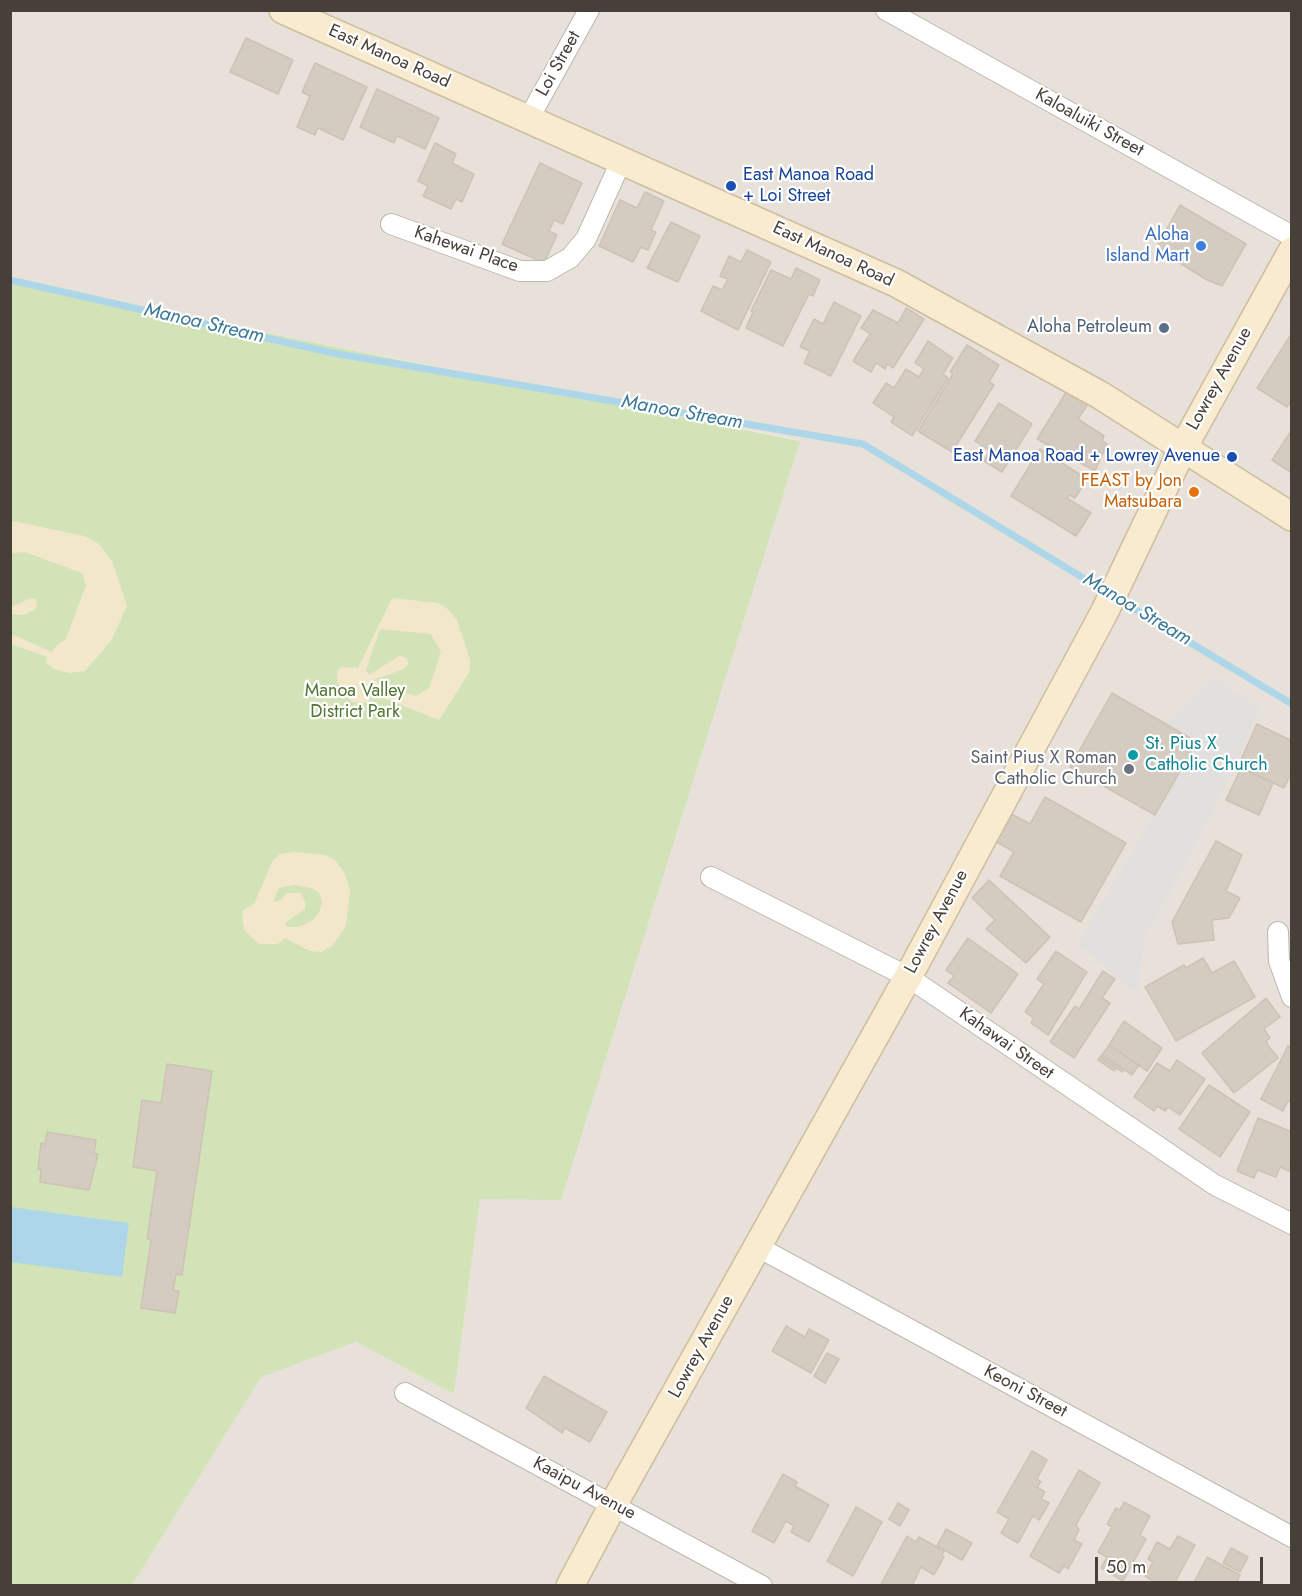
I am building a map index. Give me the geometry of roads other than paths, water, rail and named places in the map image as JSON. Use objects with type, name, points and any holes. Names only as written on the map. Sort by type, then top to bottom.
[{"type":"street","name":"East Manoa Road","points":[[283,10],[530,118],[896,283],[1100,395],[1184,446],[1292,517]]},
{"type":"street","name":"Loi Street","points":[[530,118],[589,10]]},
{"type":"street","name":"Kaloaluiki Street","points":[[886,10],[1292,236]]},
{"type":"street","name":"Kahewai Place","points":[[392,224],[520,271],[547,271],[570,258],[586,239],[622,159]]},
{"type":"street","name":"Lowrey Avenue","points":[[570,1586],[908,977],[1105,611],[1184,446],[1292,251]]},
{"type":"street","name":"Kahawai Street","points":[[711,877],[908,977],[1215,1185],[1292,1224]]},
{"type":"street","points":[[1278,932],[1279,961],[1292,998]]},
{"type":"street","name":"Keoni Street","points":[[758,1247],[1292,1537]]},
{"type":"street","name":"Kaaipu Avenue","points":[[405,1393],[762,1586]]},
{"type":"water","points":[[11,1207],[129,1223],[122,1277],[11,1262]]},
{"type":"waterway","name":"Manoa Stream","points":[[10,280],[333,353],[863,444],[1108,593]]},
{"type":"waterway","name":"Manoa Stream","points":[[1118,599],[1292,704]]},
{"type":"place","name":"East Manoa Road + Loi Street","points":[[731,186]]},
{"type":"place","name":"Aloha Island Mart","points":[[1201,246]]},
{"type":"place","name":"Aloha Petroleum","points":[[1164,328]]},
{"type":"place","name":"East Manoa Road + Lowrey Avenue","points":[[1232,457]]},
{"type":"place","name":"FEAST by Jon Matsubara","points":[[1194,492]]},
{"type":"place","name":"St. Pius X Catholic Church","points":[[1133,755]]},
{"type":"place","name":"Saint Pius X Roman Catholic Church","points":[[1129,769]]},
{"type":"park label","name":"Manoa Valley District Park","points":[[355,702]]}]
